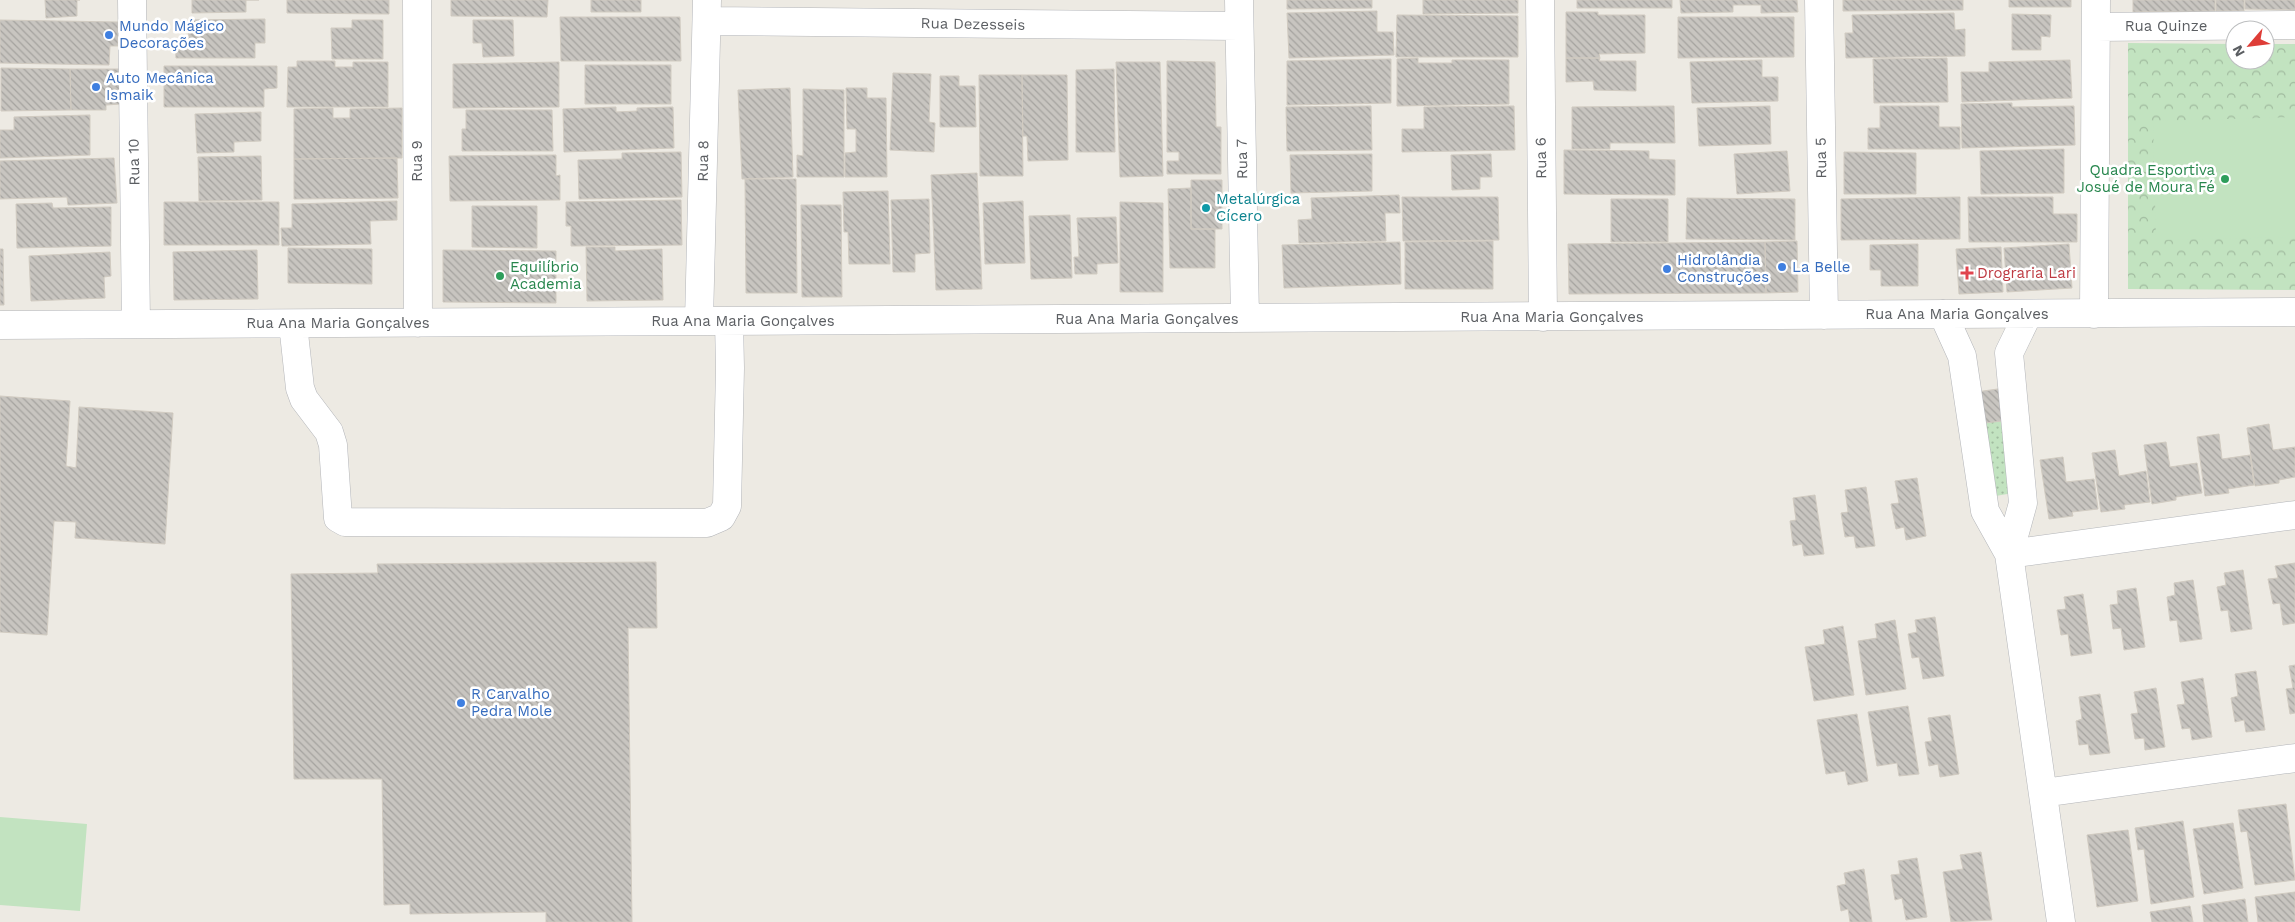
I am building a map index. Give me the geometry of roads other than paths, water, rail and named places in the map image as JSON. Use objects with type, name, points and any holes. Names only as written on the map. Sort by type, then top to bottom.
[{"type":"street","name":"Rua 10","points":[[132,0],[136,324]]},
{"type":"street","name":"Rua 9","points":[[417,0],[418,323]]},
{"type":"street","name":"Rua 6","points":[[1540,0],[1543,317]]},
{"type":"street","name":"Rua 5","points":[[1819,0],[1824,315]]},
{"type":"street","points":[[2094,314],[2096,0]]},
{"type":"street","name":"Rua Dezesseis","points":[[707,11],[1239,13]]},
{"type":"street","name":"Rua 8","points":[[699,322],[707,11]]},
{"type":"street","name":"Rua 7","points":[[1239,13],[1245,318]]},
{"type":"street","name":"Rua Quinze","points":[[2097,27],[2295,25]]},
{"type":"street","name":"Rua Ana Maria Gonçalves","points":[[0,325],[2295,312]]},
{"type":"street","points":[[1942,314],[1962,356],[1985,510],[2010,554],[2061,922]]},
{"type":"street","points":[[2010,554],[2023,503],[2009,353],[2028,314]]},
{"type":"street","points":[[293,324],[300,388],[304,398],[329,432],[333,445],[338,518],[345,522],[707,523],[721,517],[727,506],[730,368],[729,321]]},
{"type":"street","points":[[2010,554],[2295,515]]},
{"type":"street","points":[[2043,793],[2295,758]]},
{"type":"place","name":"Mundo Mágico Decorações","points":[[109,35]]},
{"type":"place","name":"Auto Mecânica Ismaik","points":[[96,87]]},
{"type":"place","name":"Quadra Esportiva Josué de Moura Fé","points":[[2225,179]]},
{"type":"place","name":"Metalúrgica Cícero","points":[[1206,208]]},
{"type":"place","name":"La Belle","points":[[1782,267]]},
{"type":"place","name":"Hidrolândia Construções","points":[[1667,269]]},
{"type":"place","name":"Drograria Lari","points":[[1967,273]]},
{"type":"place","name":"Equilíbrio Academia","points":[[500,276]]},
{"type":"place","name":"R Carvalho Pedra Mole","points":[[461,703]]}]
